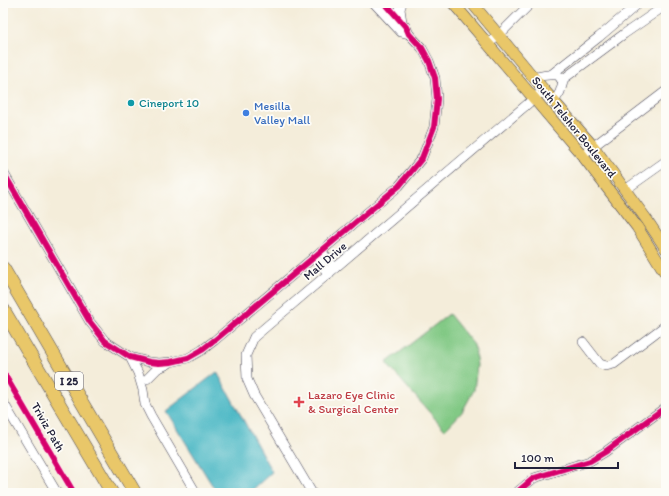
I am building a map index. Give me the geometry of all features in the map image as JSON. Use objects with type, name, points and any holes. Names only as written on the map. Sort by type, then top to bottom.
[{"type":"highway","name":"I 25","points":[[3,268],[135,493]]},
{"type":"highway","name":"I 25","points":[[3,309],[112,493]]},
{"type":"main road","name":"South Telshor Boulevard","points":[[453,3],[582,155],[637,227],[666,274]]},
{"type":"main road","name":"South Telshor Boulevard","points":[[472,3],[554,102],[593,146],[647,220],[666,249]]},
{"type":"street","points":[[402,3],[400,9],[402,22]]},
{"type":"street","points":[[488,44],[531,3]]},
{"type":"street","points":[[552,74],[599,37],[638,3]]},
{"type":"street","points":[[562,80],[666,4]]},
{"type":"street","points":[[3,172],[90,322],[104,340],[130,357],[146,362],[171,362],[188,358],[202,350],[399,186],[422,158],[434,127],[437,99],[435,78],[430,61],[422,48],[409,34],[402,22],[385,6]]},
{"type":"street","points":[[385,6],[401,32],[409,34]]},
{"type":"street","points":[[534,78],[543,75],[558,75],[563,82],[560,92],[554,102]]},
{"type":"street","name":"Mall Drive","points":[[312,493],[254,395],[247,379],[246,355],[254,337],[544,90]]},
{"type":"street","points":[[582,155],[666,91]]},
{"type":"street","points":[[625,190],[666,161]]},
{"type":"street","points":[[318,254],[332,271]]},
{"type":"street","points":[[583,342],[600,364],[606,366],[614,364],[666,325]]},
{"type":"street","points":[[130,357],[143,379]]},
{"type":"street","points":[[146,362],[143,379],[145,404],[196,493]]},
{"type":"street","points":[[143,379],[157,369],[171,362]]},
{"type":"street","points":[[3,402],[57,493]]},
{"type":"street","points":[[516,493],[534,478],[590,461],[605,452],[666,407]]},
{"type":"green space","points":[[449,314],[474,345],[477,365],[474,390],[462,412],[445,430],[386,363]]},
{"type":"water","points":[[217,372],[272,472],[249,493],[217,493],[166,411]]},
{"type":"cycle path","points":[[3,172],[90,322],[105,341],[130,357],[149,362],[171,362],[188,358],[215,340],[399,186],[422,158],[434,127],[437,99],[435,78],[429,61],[422,48],[385,3]]},
{"type":"cycle path","name":"Triviz Path","points":[[3,372],[74,493]]},
{"type":"cycle path","points":[[516,493],[534,478],[590,461],[605,452],[666,407]]},
{"type":"place","name":"Cineport 10","points":[[131,103]]},
{"type":"place","name":"Mesilla Valley Mall","points":[[246,113]]},
{"type":"place","name":"Lazaro Eye Clinic & Surgical Center","points":[[299,402]]}]
